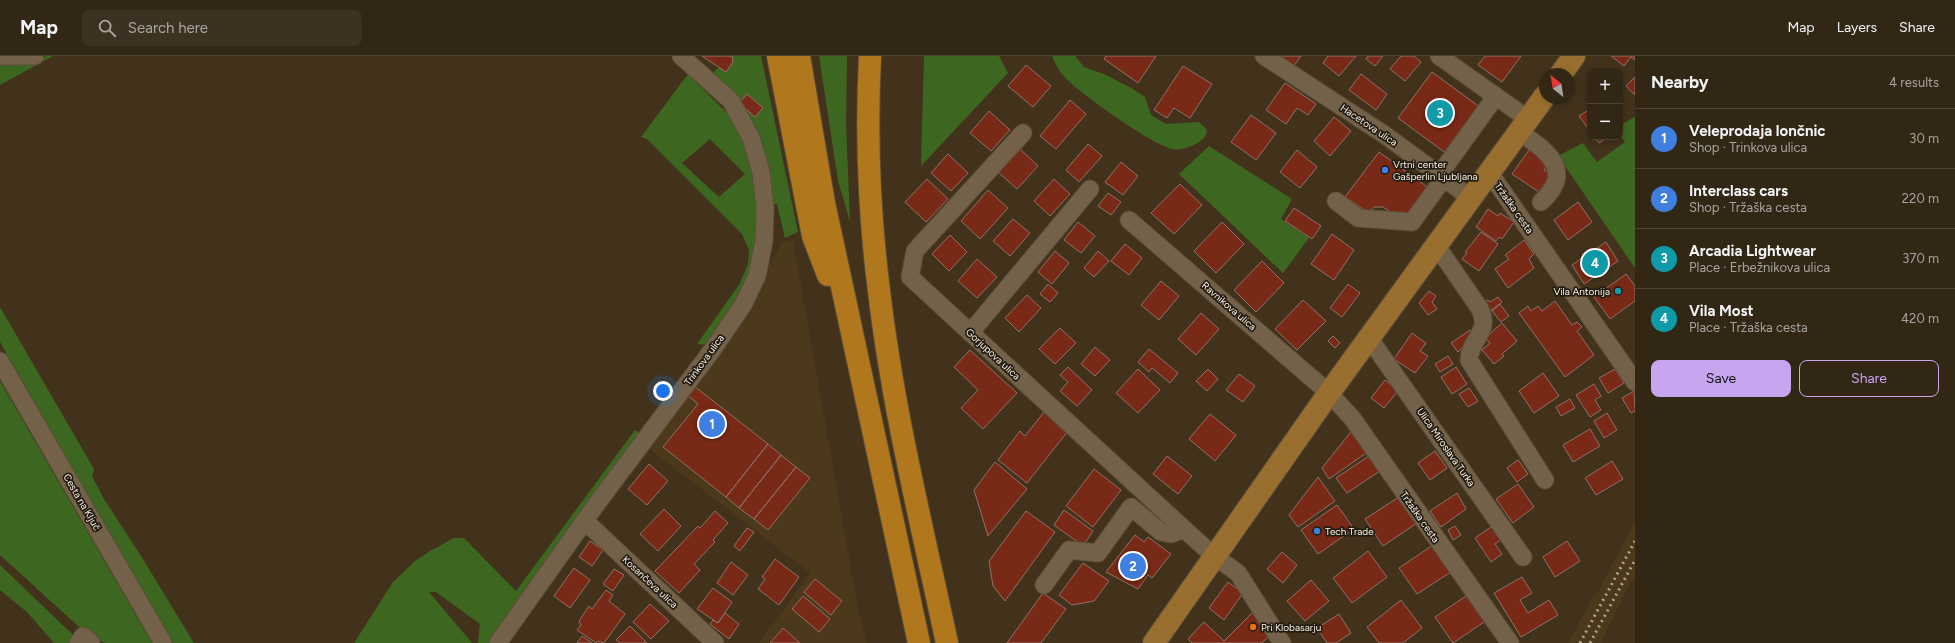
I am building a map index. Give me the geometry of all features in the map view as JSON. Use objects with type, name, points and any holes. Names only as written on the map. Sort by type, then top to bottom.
[{"type":"highway","points":[[778,56],[813,236],[832,283],[845,304]]},
{"type":"highway","points":[[799,56],[816,162],[845,304],[919,643]]},
{"type":"highway","points":[[870,56],[868,92],[869,172],[879,291],[897,409],[947,643]]},
{"type":"main road","points":[[1565,68],[1574,56]]},
{"type":"main road","name":"Tržaška cesta","points":[[1154,643],[1369,338],[1539,104]]},
{"type":"street","points":[[0,56],[35,56]]},
{"type":"street","name":"Trinkova ulica","points":[[498,643],[713,349],[743,305],[757,276],[764,241],[765,207],[761,172],[751,138],[731,101],[681,56]]},
{"type":"street","name":"Hacetova ulica","points":[[1264,56],[1385,135],[1471,198]]},
{"type":"street","points":[[1450,59],[1496,96],[1553,159],[1557,178],[1554,188],[1541,202]]},
{"type":"street","points":[[1336,201],[1358,218],[1412,222],[1496,96]]},
{"type":"street","name":"Gorjupova ulica","points":[[1023,133],[915,251],[910,277],[1184,529],[1214,556],[1238,573],[1282,643]]},
{"type":"street","name":"Tržaška cesta","points":[[1489,172],[1635,382]]},
{"type":"street","points":[[970,333],[1090,189]]},
{"type":"street","name":"Ravnikova ulica","points":[[1129,220],[1330,393]]},
{"type":"street","points":[[1436,245],[1484,317],[1483,328],[1469,350],[1469,360],[1545,480]]},
{"type":"street","name":"Ulica Miroslava Turka","points":[[1369,338],[1523,557]]},
{"type":"street","name":"Cesta na Ključ","points":[[0,361],[163,643]]},
{"type":"street","name":"Tržaška cesta","points":[[1330,393],[1352,418],[1510,643]]},
{"type":"street","points":[[1044,585],[1069,550],[1098,553],[1131,507],[1162,532],[1172,534],[1184,529]]},
{"type":"street","name":"Kosančeva ulica","points":[[585,522],[715,643]]},
{"type":"street","points":[[78,643],[83,636],[91,643]]},
{"type":"shaded area","points":[[793,240],[857,603],[867,643],[759,643],[810,573],[647,447],[740,317],[782,242]]},
{"type":"shaded area","points":[[1635,521],[1635,578],[1630,583],[1601,643],[1568,643],[1593,597],[1598,592]]},
{"type":"green space","points":[[46,56],[53,56],[0,85],[0,61],[39,60]]},
{"type":"green space","points":[[729,56],[761,56],[798,232],[785,238],[777,204],[770,205],[720,82],[713,73]]},
{"type":"green space","points":[[819,56],[847,56],[846,123],[850,222],[838,181]]},
{"type":"green space","points":[[924,56],[999,56],[1008,73],[921,166]]},
{"type":"green space","points":[[1052,56],[1075,56],[1084,67],[1104,74],[1145,97],[1151,115],[1166,124],[1199,122],[1207,130],[1205,136],[1201,141],[1194,145],[1176,149],[1164,146],[1151,140],[1105,110],[1079,90],[1062,74]]},
{"type":"green space","points":[[688,74],[735,121],[748,145],[760,209],[751,275],[739,300],[708,345],[697,344],[739,285],[748,264],[749,250],[742,234],[647,139],[641,137]],"holes":[[[710,139],[745,174],[719,197],[682,163]]]},
{"type":"green space","points":[[1635,117],[1635,268],[1558,156],[1583,143],[1597,162],[1625,142],[1623,139],[1623,123]]},
{"type":"green space","points":[[1209,146],[1292,199],[1281,219],[1309,238],[1283,273],[1179,174]]},
{"type":"green space","points":[[0,307],[94,469],[92,476],[104,499],[194,643],[173,643],[150,605],[0,342]]},
{"type":"green space","points":[[0,381],[152,643],[105,643],[89,636],[0,555]]},
{"type":"green space","points":[[635,430],[641,434],[490,643],[478,643],[480,624],[436,592],[429,592],[472,643],[354,643],[393,582],[415,561],[454,538],[464,538],[516,591]]},
{"type":"green space","points":[[0,565],[74,635],[73,643],[54,643],[27,612],[0,590]]},
{"type":"building","points":[[702,56],[732,56],[733,62],[726,72]]},
{"type":"building","points":[[1106,56],[1156,56],[1138,83],[1104,59]]},
{"type":"building","points":[[1279,56],[1301,56],[1293,67]]},
{"type":"building","points":[[1328,56],[1356,56],[1339,76],[1323,63]]},
{"type":"building","points":[[1368,56],[1383,56],[1375,66],[1366,59]]},
{"type":"building","points":[[1401,56],[1414,56],[1421,62],[1405,81],[1390,69]]},
{"type":"building","points":[[1485,56],[1521,56],[1502,82],[1478,65]]},
{"type":"building","points":[[1611,56],[1635,56],[1635,60],[1631,57],[1624,66]]},
{"type":"building","points":[[1026,65],[1051,86],[1033,107],[1008,86]]},
{"type":"building","points":[[1183,66],[1212,84],[1190,118],[1174,108],[1167,118],[1154,110]]},
{"type":"building","points":[[1432,72],[1481,108],[1447,154],[1398,118]]},
{"type":"building","points":[[1361,74],[1387,94],[1376,110],[1349,90]]},
{"type":"building","points":[[1635,77],[1635,95],[1626,86]]},
{"type":"building","points":[[1285,83],[1316,104],[1308,115],[1297,108],[1286,124],[1266,110]]},
{"type":"building","points":[[747,94],[763,108],[755,117],[739,103]]},
{"type":"building","points":[[1070,100],[1086,114],[1056,149],[1040,136]]},
{"type":"building","points":[[989,111],[1010,130],[991,151],[970,133]]},
{"type":"building","points":[[1587,111],[1587,127],[1579,116]]},
{"type":"building","points":[[1251,115],[1276,133],[1256,160],[1231,142]]},
{"type":"building","points":[[1334,117],[1351,131],[1330,156],[1314,141]]},
{"type":"building","points":[[1596,140],[1604,140],[1599,143]]},
{"type":"building","points":[[1088,144],[1102,156],[1079,182],[1066,170]]},
{"type":"building","points":[[1531,147],[1550,161],[1544,170],[1551,175],[1539,192],[1512,174]]},
{"type":"building","points":[[1020,149],[1038,166],[1017,189],[998,172]]},
{"type":"building","points":[[1297,150],[1317,167],[1300,188],[1280,172]]},
{"type":"building","name":"Vrtni center Gašperlin Ljubljana","points":[[1379,152],[1430,189],[1414,212],[1395,215],[1383,207],[1374,207],[1369,213],[1345,197]]},
{"type":"building","points":[[948,154],[968,173],[951,191],[931,173]]},
{"type":"building","points":[[1121,162],[1138,176],[1123,195],[1105,182]]},
{"type":"building","points":[[927,179],[948,199],[926,222],[905,202]]},
{"type":"building","points":[[1054,179],[1070,194],[1050,216],[1034,201]]},
{"type":"building","points":[[1180,184],[1202,205],[1174,234],[1151,213]]},
{"type":"building","points":[[988,190],[1008,208],[980,239],[961,221]]},
{"type":"building","points":[[1108,193],[1121,202],[1111,215],[1098,206]]},
{"type":"building","points":[[1578,202],[1592,222],[1568,240],[1554,220]]},
{"type":"building","points":[[1294,208],[1321,226],[1312,239],[1285,221]]},
{"type":"building","points":[[1488,209],[1498,216],[1500,213],[1514,222],[1502,239],[1499,237],[1496,241],[1476,227]]},
{"type":"building","points":[[1013,219],[1030,233],[1010,256],[993,241]]},
{"type":"building","points":[[1078,222],[1095,236],[1081,253],[1064,240]]},
{"type":"building","points":[[1222,222],[1244,244],[1216,273],[1194,251]]},
{"type":"building","points":[[1481,232],[1498,244],[1479,271],[1462,259],[1467,253],[1465,252]]},
{"type":"building","points":[[1332,234],[1354,250],[1334,280],[1311,264]]},
{"type":"building","points":[[950,235],[967,252],[949,271],[932,254]]},
{"type":"building","points":[[1524,240],[1534,254],[1529,259],[1534,268],[1508,288],[1495,269],[1509,259],[1505,255]]},
{"type":"building","points":[[1606,242],[1618,261],[1584,284],[1572,265]]},
{"type":"building","points":[[1125,244],[1142,258],[1129,275],[1111,261]]},
{"type":"building","points":[[1055,251],[1069,263],[1052,284],[1038,272]]},
{"type":"building","points":[[1098,251],[1109,261],[1094,277],[1084,268]]},
{"type":"building","points":[[977,259],[997,277],[977,298],[958,281]]},
{"type":"building","points":[[1262,261],[1284,283],[1256,312],[1234,290]]},
{"type":"building","name":"Vila Antonija","points":[[1626,274],[1635,286],[1635,301],[1610,319],[1594,297]]},
{"type":"building","points":[[1161,281],[1179,296],[1159,320],[1141,305]]},
{"type":"building","points":[[1048,284],[1058,293],[1050,302],[1040,294]]},
{"type":"building","points":[[1348,284],[1360,293],[1342,317],[1330,308]]},
{"type":"building","points":[[1429,291],[1436,296],[1432,302],[1437,309],[1428,315],[1419,303]]},
{"type":"building","points":[[1027,295],[1041,308],[1019,332],[1005,318]]},
{"type":"building","points":[[1498,297],[1502,302],[1488,313],[1482,304],[1488,300],[1490,302]]},
{"type":"building","points":[[1303,300],[1326,321],[1297,350],[1275,329]]},
{"type":"building","points":[[1555,301],[1572,325],[1577,322],[1582,327],[1577,331],[1594,355],[1565,377],[1519,313],[1528,306],[1531,311],[1538,306],[1542,311]]},
{"type":"building","points":[[1500,304],[1509,316],[1501,322],[1492,311]]},
{"type":"building","points":[[1201,313],[1219,329],[1196,355],[1178,339]]},
{"type":"building","points":[[1502,323],[1517,341],[1502,354],[1504,356],[1494,364],[1482,350],[1490,343],[1485,338]]},
{"type":"building","points":[[1060,328],[1076,343],[1055,364],[1039,349]]},
{"type":"building","points":[[1470,330],[1475,336],[1458,352],[1451,343]]},
{"type":"building","points":[[1412,333],[1426,343],[1420,351],[1428,356],[1415,373],[1394,359]]},
{"type":"building","points":[[1333,336],[1340,343],[1335,348],[1328,341]]},
{"type":"building","points":[[1095,347],[1110,360],[1095,376],[1081,364]]},
{"type":"building","points":[[1149,349],[1178,373],[1170,383],[1152,368],[1149,372],[1138,362]]},
{"type":"building","points":[[970,350],[1017,393],[983,429],[961,408],[978,390],[954,367]]},
{"type":"building","points":[[1448,356],[1453,364],[1440,372],[1435,364]]},
{"type":"building","points":[[1068,367],[1092,390],[1077,406],[1060,391],[1068,382],[1060,375]]},
{"type":"building","points":[[1456,367],[1467,384],[1452,394],[1441,377]]},
{"type":"building","points":[[1138,369],[1160,390],[1138,413],[1116,393]]},
{"type":"building","points":[[1208,369],[1218,379],[1207,391],[1196,381]]},
{"type":"building","points":[[1615,369],[1624,383],[1608,393],[1599,378]]},
{"type":"building","points":[[1543,373],[1559,396],[1534,413],[1519,391]]},
{"type":"building","points":[[1239,374],[1255,386],[1243,402],[1226,390]]},
{"type":"building","points":[[1385,380],[1398,391],[1384,408],[1371,398]]},
{"type":"building","points":[[1594,384],[1601,396],[1595,400],[1601,410],[1590,417],[1576,395]]},
{"type":"building","points":[[694,386],[768,444],[726,497],[663,447],[698,404],[687,395]]},
{"type":"building","points":[[1469,388],[1478,401],[1468,407],[1459,394]]},
{"type":"building","points":[[1634,391],[1635,411],[1631,413],[1622,398]]},
{"type":"building","points":[[1570,399],[1575,408],[1561,416],[1556,407]]},
{"type":"building","points":[[1044,412],[1068,431],[1027,483],[998,460],[1020,431],[1025,436]]},
{"type":"building","points":[[1607,413],[1617,430],[1604,438],[1594,421]]},
{"type":"building","points":[[1210,414],[1236,435],[1215,461],[1189,439]]},
{"type":"building","points":[[1354,428],[1369,451],[1329,479],[1322,468]]},
{"type":"building","points":[[1590,429],[1600,446],[1573,462],[1563,445]]},
{"type":"building","points":[[768,444],[781,455],[739,508],[726,497]]},
{"type":"building","points":[[1435,451],[1447,468],[1430,480],[1418,463]]},
{"type":"building","points":[[781,455],[796,467],[754,519],[739,508]]},
{"type":"building","points":[[1167,456],[1192,476],[1178,494],[1153,474]]},
{"type":"building","points":[[1369,456],[1380,471],[1347,493],[1336,478]]},
{"type":"building","points":[[1518,460],[1528,474],[1517,482],[1507,468]]},
{"type":"building","points":[[1612,461],[1623,479],[1596,495],[1585,478]]},
{"type":"building","points":[[995,462],[1027,489],[988,536],[974,490]]},
{"type":"building","points":[[649,464],[668,481],[647,505],[628,489]]},
{"type":"building","points":[[796,467],[810,478],[768,530],[754,519]]},
{"type":"building","points":[[1094,469],[1121,490],[1093,527],[1066,506]]},
{"type":"building","points":[[1318,477],[1335,501],[1298,527],[1289,515]]},
{"type":"building","points":[[1518,484],[1534,507],[1513,523],[1496,499]]},
{"type":"building","points":[[1457,493],[1466,509],[1441,527],[1430,511]]},
{"type":"building","points":[[1399,497],[1417,523],[1383,546],[1365,519]]},
{"type":"building","points":[[1337,505],[1354,529],[1318,554],[1301,530]]},
{"type":"building","points":[[664,509],[681,526],[658,551],[640,534]]},
{"type":"building","points":[[1064,510],[1093,531],[1083,546],[1054,525]]},
{"type":"building","points":[[715,511],[728,523],[713,540],[715,542],[694,564],[700,570],[679,593],[655,571],[698,526],[700,528]]},
{"type":"building","points":[[1026,511],[1055,532],[1005,601],[993,586],[989,561]]},
{"type":"building","points":[[1494,525],[1503,538],[1495,544],[1502,554],[1491,562],[1475,538]]},
{"type":"building","points":[[1455,526],[1461,535],[1453,540],[1448,530]]},
{"type":"building","points":[[747,528],[754,532],[740,551],[734,546]]},
{"type":"building","points":[[1135,535],[1144,542],[1148,537],[1171,554],[1152,578],[1148,575],[1138,589],[1106,572]]},
{"type":"building","points":[[590,541],[603,550],[592,566],[579,557]]},
{"type":"building","points":[[1567,541],[1580,561],[1555,577],[1543,557]]},
{"type":"building","points":[[1433,545],[1451,572],[1417,594],[1399,568]]},
{"type":"building","points":[[1368,551],[1387,577],[1352,603],[1333,578]]},
{"type":"building","points":[[1282,552],[1297,565],[1283,583],[1267,569]]},
{"type":"building","points":[[775,559],[799,577],[779,605],[758,589],[765,579],[762,577]]},
{"type":"building","points":[[731,562],[748,575],[733,595],[717,583]]},
{"type":"building","points":[[1083,563],[1109,581],[1094,601],[1072,605],[1059,595]]},
{"type":"building","points":[[574,568],[590,580],[570,608],[554,596]]},
{"type":"building","points":[[614,569],[624,575],[613,591],[603,584]]},
{"type":"building","points":[[1522,577],[1532,593],[1520,600],[1528,613],[1549,600],[1558,615],[1521,637],[1494,593]]},
{"type":"building","points":[[815,579],[842,601],[831,615],[804,592]]},
{"type":"building","points":[[1311,580],[1329,601],[1305,621],[1287,601]]},
{"type":"building","points":[[1228,582],[1243,593],[1224,620],[1209,608]]},
{"type":"building","points":[[713,588],[732,602],[718,623],[697,609]]},
{"type":"building","points":[[606,590],[613,595],[609,601],[625,614],[604,643],[598,641],[596,643],[577,630],[581,625],[579,621],[589,606],[592,609]]},
{"type":"building","points":[[1043,593],[1066,609],[1041,643],[1007,643]]},
{"type":"building","points":[[1469,594],[1487,620],[1453,643],[1435,617]]},
{"type":"building","points":[[803,596],[830,619],[819,632],[792,609]]},
{"type":"building","points":[[1401,600],[1422,628],[1403,643],[1379,643],[1367,627]]},
{"type":"building","points":[[650,604],[669,621],[651,639],[633,622]]},
{"type":"building","name":"Pri Klobasarju","points":[[1253,612],[1273,632],[1262,643],[1192,643],[1188,639],[1204,622],[1224,641]]},
{"type":"building","points":[[725,613],[739,624],[729,639],[710,624],[713,620],[718,623]]},
{"type":"building","points":[[1339,614],[1351,633],[1336,643],[1327,643],[1317,628]]},
{"type":"building","points":[[630,626],[647,643],[620,643],[616,640]]},
{"type":"building","points":[[783,628],[800,643],[770,643]]},
{"type":"building","points":[[582,636],[592,643],[577,643]]},
{"type":"railway","points":[[1580,643],[1635,541]]},
{"type":"railway","points":[[1590,643],[1635,560]]},
{"type":"place","name":"Arcadia Lightwear","points":[[1440,113]]},
{"type":"place","name":"Vrtni center Gašperlin Ljubljana","points":[[1385,170]]},
{"type":"place","name":"Vila Most","points":[[1595,263]]},
{"type":"place","name":"Vila Antonija","points":[[1618,291]]},
{"type":"place","name":"Veleprodaja lončnic","points":[[712,424]]},
{"type":"place","name":"Tech Trade","points":[[1317,531]]},
{"type":"place","name":"Interclass cars","points":[[1133,566]]},
{"type":"place","name":"Pri Klobasarju","points":[[1253,627]]}]
